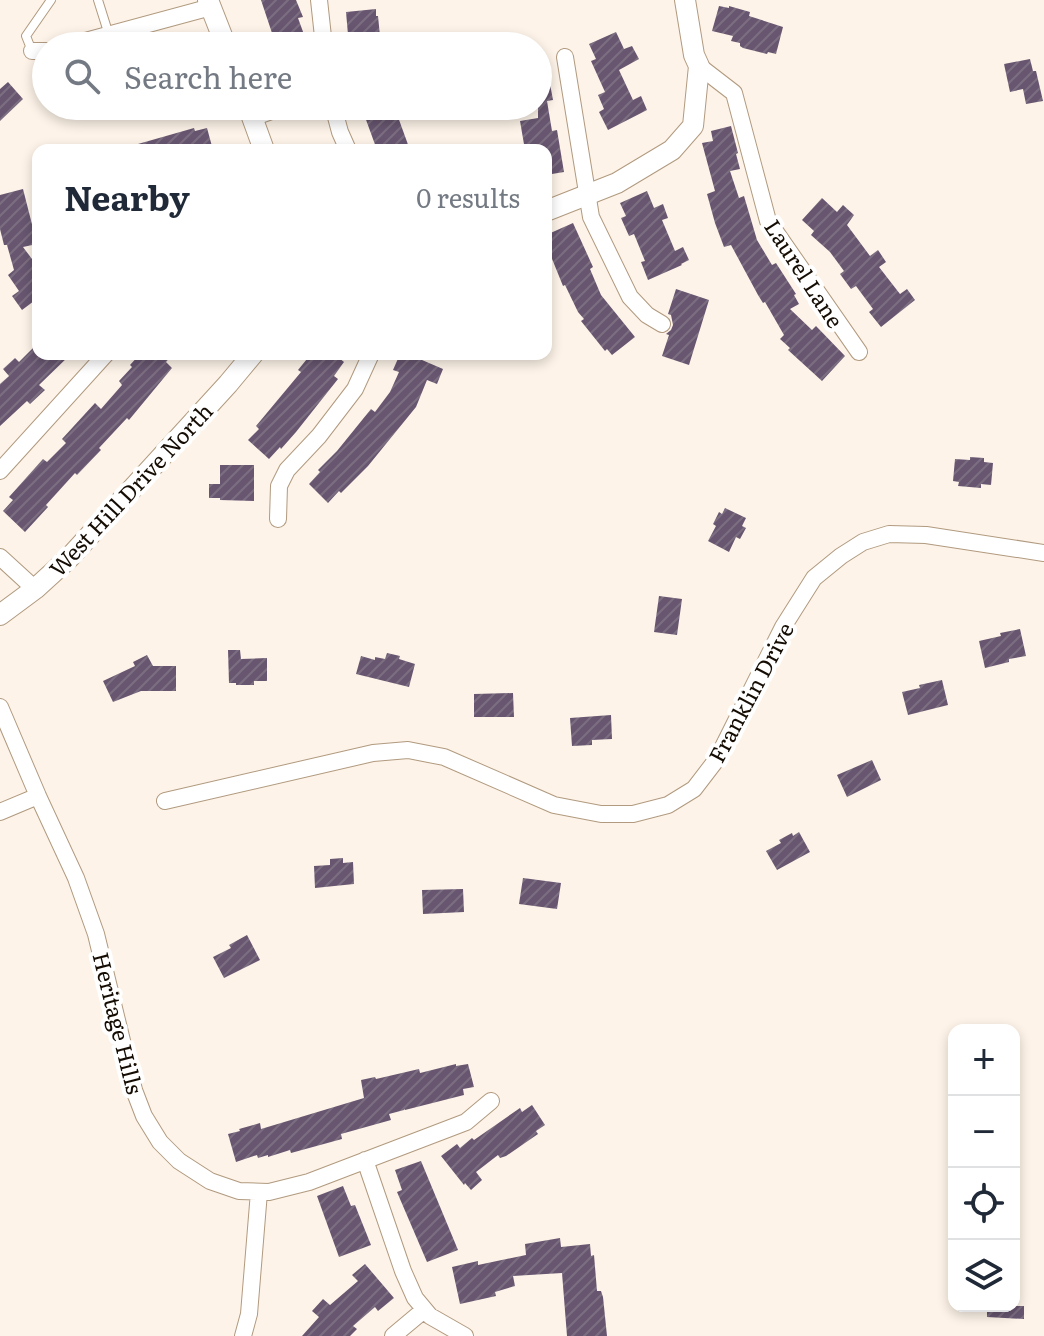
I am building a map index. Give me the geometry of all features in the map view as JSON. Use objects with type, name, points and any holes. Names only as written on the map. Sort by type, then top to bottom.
[{"type":"street","points":[[319,0],[322,32]]},
{"type":"street","points":[[552,209],[617,183],[672,150],[693,126],[699,66],[694,55],[685,0]]},
{"type":"street","points":[[119,32],[210,4],[221,32]]},
{"type":"street","points":[[565,57],[591,217],[630,297],[647,315],[662,324]]},
{"type":"street","name":"Laurel Lane","points":[[699,66],[734,93],[768,221],[859,352]]},
{"type":"street","points":[[253,120],[262,144]]},
{"type":"street","points":[[337,120],[345,144]]},
{"type":"street","points":[[0,471],[101,360]]},
{"type":"street","name":"West Hill Drive North","points":[[0,615],[69,558],[248,360]]},
{"type":"street","points":[[278,519],[279,486],[287,470],[319,436],[355,389],[368,360]]},
{"type":"street","name":"Franklin Drive","points":[[165,801],[373,753],[408,750],[444,757],[554,805],[601,814],[633,814],[668,805],[694,789],[717,759],[783,627],[814,578],[841,556],[863,542],[889,534],[926,535],[1044,553]]},
{"type":"street","points":[[0,557],[35,589]]},
{"type":"street","name":"Heritage Hills","points":[[0,707],[76,878],[96,934],[134,1090],[144,1116],[160,1142],[179,1161],[210,1181],[239,1191],[269,1192],[309,1182],[466,1122],[491,1101]]},
{"type":"street","points":[[0,812],[38,796]]},
{"type":"street","points":[[365,1160],[415,1298],[430,1316],[465,1336]]},
{"type":"street","points":[[243,1336],[249,1314],[259,1192]]},
{"type":"street","points":[[393,1336],[424,1310]]},
{"type":"lane","points":[[32,43],[26,36],[51,0]]},
{"type":"lane","points":[[98,0],[108,32]]},
{"type":"building","points":[[261,0],[296,0],[303,17],[298,18],[303,32],[272,32]]},
{"type":"building","points":[[719,6],[750,12],[749,16],[783,27],[776,54],[743,48],[740,43],[731,41],[733,36],[712,31]]},
{"type":"building","points":[[376,9],[380,32],[348,32],[346,12]]},
{"type":"building","points":[[616,32],[624,49],[632,46],[639,59],[619,70],[633,100],[641,96],[647,110],[608,130],[599,112],[604,109],[598,95],[605,92],[591,61],[596,59],[589,44]]},
{"type":"building","points":[[1030,59],[1043,101],[1026,104],[1023,89],[1010,92],[1004,64]]},
{"type":"building","points":[[8,82],[23,99],[0,121],[0,89]]},
{"type":"building","points":[[366,120],[399,120],[408,144],[375,144]]},
{"type":"building","points":[[550,120],[552,131],[557,130],[564,172],[552,174],[552,144],[524,144],[520,121]]},
{"type":"building","points":[[731,126],[740,169],[730,171],[739,198],[744,196],[757,240],[772,265],[776,263],[796,294],[799,304],[790,309],[812,330],[816,326],[845,356],[822,381],[780,339],[784,335],[731,245],[724,247],[715,223],[707,194],[715,191],[702,143],[713,141],[711,131]]},
{"type":"building","points":[[194,128],[195,131],[207,128],[211,144],[138,144]]},
{"type":"building","points":[[23,189],[32,224],[32,245],[23,247],[32,259],[32,302],[22,310],[12,296],[19,291],[8,275],[14,270],[0,229],[0,195]]},
{"type":"building","points":[[647,191],[654,208],[663,204],[668,218],[662,220],[675,251],[683,247],[689,260],[648,280],[641,262],[645,261],[634,234],[629,236],[621,218],[626,216],[620,203]]},
{"type":"building","points":[[822,198],[837,212],[843,205],[854,215],[847,225],[870,256],[878,250],[886,262],[879,267],[900,294],[907,289],[915,300],[881,327],[869,312],[873,309],[856,286],[851,289],[840,274],[844,271],[830,252],[811,235],[814,231],[802,220]]},
{"type":"building","points":[[573,223],[593,267],[590,269],[601,295],[635,337],[612,355],[607,349],[605,351],[581,321],[584,319],[563,286],[552,259],[552,232]]},
{"type":"building","points":[[676,289],[709,300],[689,365],[662,356],[669,335],[666,334],[673,325],[668,314]]},
{"type":"building","points":[[32,349],[32,360],[65,360],[39,385],[45,390],[30,404],[27,401],[0,426],[0,384],[9,376],[3,369],[15,358],[19,362]]},
{"type":"building","points":[[135,360],[168,360],[166,362],[172,368],[129,420],[127,418],[77,475],[75,473],[25,532],[3,511],[13,500],[9,497],[43,459],[47,462],[66,443],[62,439],[95,403],[101,409],[122,385],[119,381],[132,367],[130,365]]},
{"type":"building","points":[[306,360],[344,362],[334,376],[338,379],[296,432],[269,459],[248,440],[301,372],[298,370]]},
{"type":"building","points":[[397,360],[422,360],[443,369],[437,384],[427,380],[416,407],[368,466],[328,503],[309,484],[371,409],[375,412],[390,392],[399,372],[393,370]]},
{"type":"building","points":[[970,457],[984,458],[984,462],[993,463],[991,485],[981,484],[981,488],[958,486],[959,482],[953,481],[955,459],[970,460]]},
{"type":"building","points":[[220,465],[254,465],[254,501],[209,498],[209,484],[220,484]]},
{"type":"building","points":[[725,508],[746,518],[742,526],[746,528],[740,539],[736,537],[729,552],[708,541],[719,512],[722,514]]},
{"type":"building","points":[[659,596],[682,599],[677,635],[654,632]]},
{"type":"building","points":[[1020,629],[1026,656],[985,668],[979,641]]},
{"type":"building","points":[[228,650],[240,650],[241,659],[267,658],[267,681],[254,681],[254,685],[229,683]]},
{"type":"building","points":[[387,653],[415,664],[409,687],[356,674],[361,656],[385,659]]},
{"type":"building","points":[[147,655],[153,666],[176,666],[176,691],[141,691],[113,702],[103,681],[135,666],[133,662]]},
{"type":"building","points":[[942,680],[948,705],[908,715],[902,692]]},
{"type":"building","points":[[513,693],[514,717],[474,717],[474,694]]},
{"type":"building","points":[[611,715],[612,739],[592,740],[592,745],[572,746],[570,718]]},
{"type":"building","points":[[872,760],[881,780],[847,797],[837,775]]},
{"type":"building","points":[[799,832],[810,852],[777,870],[766,851],[781,843],[779,840]]},
{"type":"building","points":[[343,858],[343,863],[353,862],[354,884],[315,888],[314,866],[330,865],[330,859]]},
{"type":"building","points":[[523,878],[561,883],[557,909],[519,904]]},
{"type":"building","points":[[463,889],[464,912],[423,914],[422,890]]},
{"type":"building","points":[[247,935],[260,960],[224,978],[213,957]]},
{"type":"building","points":[[468,1064],[474,1087],[463,1089],[464,1095],[389,1114],[391,1120],[341,1134],[342,1139],[291,1153],[290,1150],[258,1158],[257,1155],[236,1162],[228,1134],[239,1129],[260,1123],[261,1129],[364,1098],[361,1080],[419,1069],[420,1073]]},
{"type":"building","points":[[532,1105],[545,1125],[536,1131],[538,1134],[506,1156],[500,1158],[498,1155],[476,1172],[482,1180],[471,1190],[464,1185],[441,1156],[457,1144],[460,1148],[472,1138],[474,1140],[520,1108],[522,1112]]},
{"type":"building","points":[[421,1161],[458,1250],[427,1262],[397,1192],[402,1190],[395,1170]]},
{"type":"building","points":[[343,1186],[351,1206],[355,1205],[371,1245],[339,1257],[317,1196]]},
{"type":"building","points":[[560,1238],[561,1247],[590,1244],[597,1291],[601,1291],[603,1297],[607,1336],[567,1336],[562,1273],[513,1276],[515,1286],[495,1292],[496,1296],[460,1304],[452,1267],[526,1255],[525,1244]]},
{"type":"building","points":[[365,1264],[394,1298],[378,1311],[375,1307],[353,1326],[357,1329],[350,1336],[302,1336],[319,1317],[312,1311],[323,1299],[330,1305],[358,1281],[352,1275]]},
{"type":"building","points":[[1020,1306],[1024,1306],[1024,1319],[987,1317],[987,1312],[1020,1312]]}]
